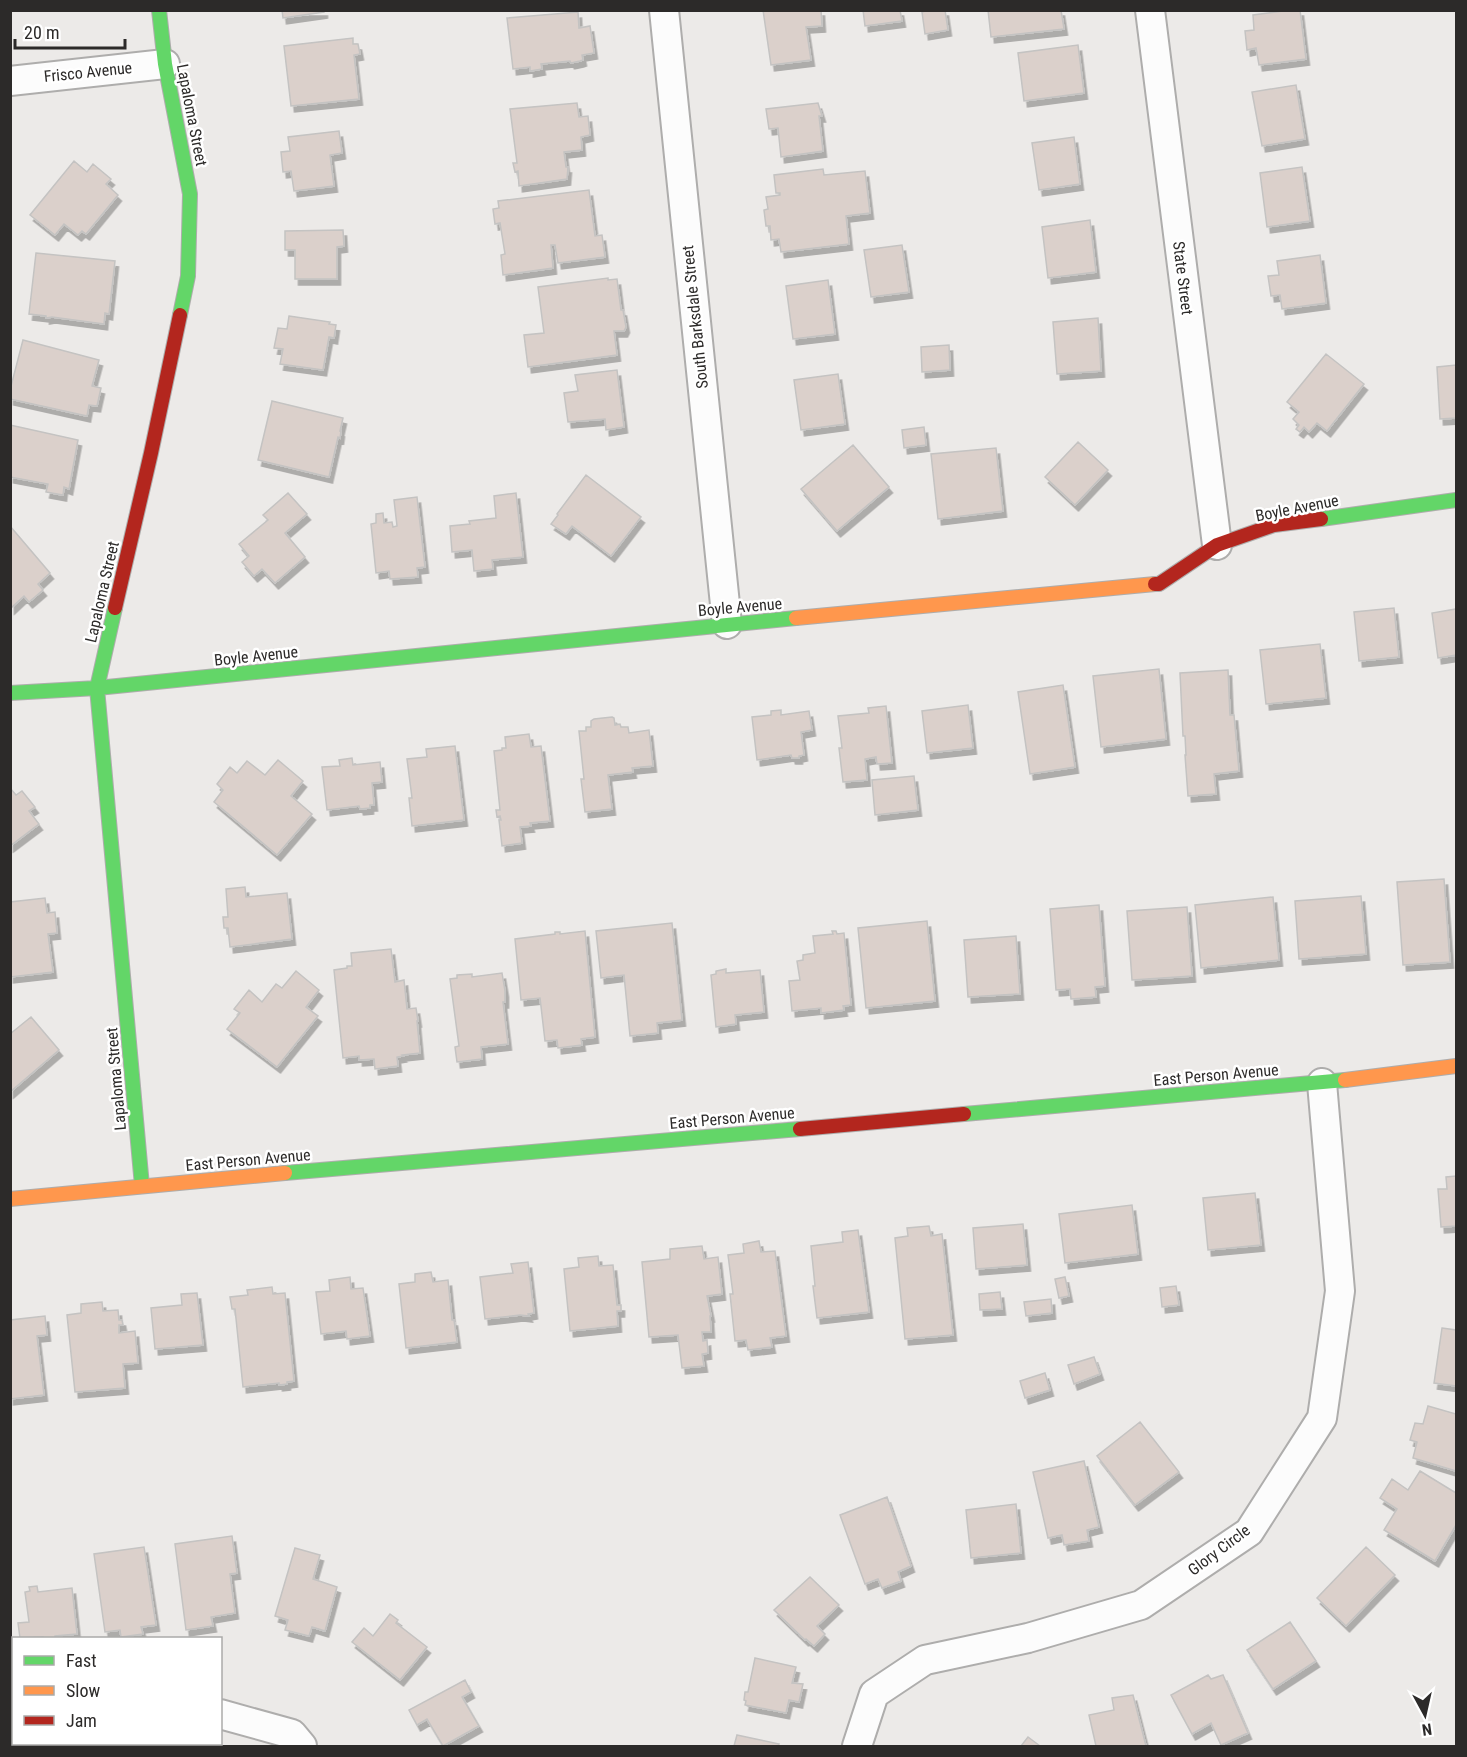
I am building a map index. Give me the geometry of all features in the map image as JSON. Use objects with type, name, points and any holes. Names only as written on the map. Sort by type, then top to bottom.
[{"type":"street","name":"Lapaloma Street","points":[[142,1186],[97,688],[151,453],[188,276],[190,194],[165,64],[159,10]]},
{"type":"street","name":"South Barksdale Street","points":[[664,10],[727,624]]},
{"type":"street","name":"State Street","points":[[1150,10],[1217,545]]},
{"type":"street","name":"Frisco Avenue","points":[[10,81],[165,64]]},
{"type":"street","name":"Boyle Avenue","points":[[10,693],[97,688],[727,624],[1159,584],[1217,545],[1274,525],[1456,500]]},
{"type":"street","name":"East Person Avenue","points":[[10,1199],[1322,1083],[1456,1066]]},
{"type":"street","name":"Glory Circle","points":[[857,1746],[874,1694],[925,1660],[1028,1638],[1141,1605],[1249,1532],[1322,1418],[1340,1291],[1322,1083]]},
{"type":"street","points":[[222,1715],[292,1734],[302,1746]]},
{"type":"building","points":[[282,10],[324,10],[324,12],[283,18]]},
{"type":"building","points":[[763,10],[821,10],[822,26],[806,27],[811,60],[771,65]]},
{"type":"building","points":[[863,10],[900,10],[902,21],[865,26]]},
{"type":"building","points":[[945,10],[948,30],[925,34],[922,12]]},
{"type":"building","points":[[988,10],[1061,10],[1064,29],[991,37]]},
{"type":"building","points":[[1300,10],[1306,59],[1259,65],[1256,48],[1247,50],[1245,31],[1254,30],[1253,15]]},
{"type":"building","points":[[578,12],[579,28],[590,26],[594,53],[582,55],[583,60],[571,63],[570,61],[541,64],[542,69],[530,71],[530,67],[513,69],[507,18]]},
{"type":"building","points":[[353,38],[353,44],[358,44],[360,54],[354,55],[359,99],[291,106],[284,46]]},
{"type":"building","points":[[1078,45],[1084,93],[1024,101],[1018,53]]},
{"type":"building","points":[[1296,85],[1305,139],[1262,146],[1252,92]]},
{"type":"building","points":[[577,103],[579,117],[588,116],[590,135],[581,137],[582,150],[564,152],[566,167],[568,167],[567,179],[519,186],[518,171],[515,172],[513,163],[517,163],[510,109]]},
{"type":"building","points":[[818,103],[822,116],[819,116],[823,151],[781,157],[778,128],[769,129],[766,109]]},
{"type":"building","points":[[339,131],[342,153],[330,155],[334,186],[294,191],[291,171],[283,172],[281,152],[290,151],[288,137]]},
{"type":"building","points":[[1074,137],[1080,184],[1039,190],[1032,143]]},
{"type":"building","points":[[74,161],[87,172],[93,164],[111,179],[106,184],[118,195],[86,234],[82,231],[78,235],[64,224],[55,235],[30,215]]},
{"type":"building","points":[[1302,167],[1310,221],[1267,227],[1260,173]]},
{"type":"building","points":[[823,169],[824,175],[865,171],[870,213],[846,216],[849,244],[781,252],[779,239],[771,240],[770,226],[766,226],[764,210],[768,209],[766,197],[780,195],[776,193],[774,175]]},
{"type":"building","points":[[589,190],[595,236],[602,235],[605,257],[558,263],[555,245],[551,245],[553,268],[503,275],[501,255],[505,254],[500,223],[495,224],[493,209],[499,208],[498,201]]},
{"type":"building","points":[[1090,220],[1096,272],[1048,278],[1042,227]]},
{"type":"building","points":[[343,230],[344,246],[337,247],[337,279],[295,279],[295,250],[285,250],[285,231]]},
{"type":"building","points":[[902,245],[909,292],[871,297],[864,250]]},
{"type":"building","points":[[36,253],[115,261],[109,314],[105,313],[104,324],[29,314]]},
{"type":"building","points":[[1320,255],[1326,303],[1282,309],[1280,295],[1271,296],[1268,276],[1279,275],[1277,261]]},
{"type":"building","points":[[608,278],[608,280],[617,279],[626,327],[624,331],[614,331],[617,355],[528,367],[524,335],[544,333],[538,287]]},
{"type":"building","points":[[828,280],[835,334],[793,339],[786,286]]},
{"type":"building","points":[[289,316],[330,322],[329,324],[336,325],[334,338],[329,337],[323,370],[280,364],[283,349],[274,348],[278,328],[287,329]]},
{"type":"building","points":[[1098,318],[1101,371],[1057,374],[1053,322]]},
{"type":"building","points":[[23,340],[99,360],[92,386],[101,388],[97,406],[89,405],[87,416],[10,399],[10,390]]},
{"type":"building","points":[[949,345],[950,370],[922,372],[921,347]]},
{"type":"building","points":[[1326,354],[1364,384],[1327,431],[1317,423],[1309,432],[1304,427],[1300,432],[1296,429],[1299,425],[1293,419],[1299,412],[1287,402]]},
{"type":"building","points":[[1456,365],[1456,418],[1440,419],[1437,367]]},
{"type":"building","points":[[617,370],[624,427],[606,430],[605,419],[568,422],[564,393],[578,391],[575,375]]},
{"type":"building","points":[[838,374],[845,424],[801,430],[794,380]]},
{"type":"building","points":[[272,401],[343,418],[329,477],[258,460]]},
{"type":"building","points":[[10,425],[78,440],[69,489],[64,487],[63,495],[46,492],[48,484],[10,477]]},
{"type":"building","points":[[924,427],[926,445],[904,448],[902,430]]},
{"type":"building","points":[[1078,442],[1108,470],[1075,505],[1045,477]]},
{"type":"building","points":[[853,445],[889,487],[837,531],[801,489]]},
{"type":"building","points":[[996,448],[1003,511],[938,519],[931,454]]},
{"type":"building","points":[[586,475],[641,517],[611,556],[572,526],[566,534],[551,524]]},
{"type":"building","points":[[288,493],[307,514],[285,533],[305,557],[275,583],[262,569],[254,576],[242,562],[249,556],[239,544],[268,520],[263,515]]},
{"type":"building","points":[[516,493],[523,557],[492,560],[493,569],[474,571],[472,550],[452,552],[450,526],[496,518],[494,496]]},
{"type":"building","points":[[417,497],[425,567],[417,568],[418,577],[390,579],[389,571],[376,573],[371,524],[376,523],[376,514],[383,513],[384,523],[392,522],[393,527],[397,526],[394,500]]},
{"type":"building","points":[[10,526],[50,573],[38,584],[43,590],[29,602],[24,596],[11,608]]},
{"type":"building","points":[[1394,608],[1399,657],[1359,661],[1354,612]]},
{"type":"building","points":[[1456,609],[1456,655],[1438,658],[1432,613]]},
{"type":"building","points":[[1320,644],[1326,698],[1266,704],[1260,650]]},
{"type":"building","points":[[1159,669],[1166,739],[1101,747],[1093,676]]},
{"type":"building","points":[[1228,670],[1230,715],[1234,715],[1239,771],[1214,774],[1216,794],[1188,796],[1180,673]]},
{"type":"building","points":[[1063,685],[1075,767],[1030,774],[1018,692]]},
{"type":"building","points":[[968,705],[973,748],[927,753],[922,711]]},
{"type":"building","points":[[886,706],[892,763],[877,764],[876,757],[865,759],[867,780],[843,782],[838,716],[869,713],[868,708]]},
{"type":"building","points":[[781,710],[781,715],[809,711],[812,730],[801,732],[804,755],[799,758],[792,758],[791,755],[757,760],[752,717],[771,715],[771,711]]},
{"type":"building","points":[[612,717],[615,725],[628,727],[629,733],[649,730],[653,766],[632,768],[633,772],[608,775],[612,809],[585,812],[579,731],[586,731],[586,727],[591,727],[591,721],[594,719]]},
{"type":"building","points":[[529,734],[531,747],[541,746],[550,821],[530,823],[531,826],[520,827],[522,843],[502,846],[499,820],[501,820],[500,816],[497,817],[496,810],[500,810],[494,751],[506,748],[505,737]]},
{"type":"building","points":[[455,746],[464,820],[412,826],[409,798],[412,798],[407,759],[427,757],[426,749]]},
{"type":"building","points":[[352,758],[353,765],[380,762],[382,782],[372,783],[374,805],[370,805],[370,808],[360,809],[359,806],[327,810],[322,767],[340,766],[339,760]]},
{"type":"building","points":[[278,760],[303,781],[291,796],[312,814],[277,855],[214,802],[223,790],[217,784],[230,767],[237,773],[247,761],[265,775]]},
{"type":"building","points":[[914,776],[918,810],[875,815],[872,780]]},
{"type":"building","points":[[10,788],[16,795],[22,791],[35,807],[29,811],[39,824],[10,846]]},
{"type":"building","points":[[1444,879],[1450,962],[1403,965],[1397,882]]},
{"type":"building","points":[[245,887],[246,897],[287,893],[292,939],[230,947],[228,928],[224,928],[223,917],[228,917],[226,889]]},
{"type":"building","points":[[1361,896],[1366,954],[1299,959],[1295,901]]},
{"type":"building","points":[[1273,897],[1279,960],[1201,968],[1195,905]]},
{"type":"building","points":[[45,898],[47,913],[55,912],[57,933],[48,934],[53,972],[10,977],[10,902]]},
{"type":"building","points":[[1099,905],[1105,986],[1095,987],[1096,997],[1071,999],[1070,989],[1056,990],[1050,909]]},
{"type":"building","points":[[1187,907],[1192,976],[1132,980],[1127,911]]},
{"type":"building","points":[[927,921],[935,1001],[866,1008],[858,928]]},
{"type":"building","points":[[672,923],[682,1020],[657,1023],[658,1033],[630,1036],[624,975],[601,978],[596,931]]},
{"type":"building","points":[[585,931],[595,1037],[581,1039],[582,1045],[558,1048],[557,1040],[545,1041],[540,998],[521,1000],[515,939],[555,934],[555,932],[560,932],[560,934]]},
{"type":"building","points":[[832,931],[836,931],[837,934],[844,933],[851,1005],[843,1006],[844,1010],[821,1013],[821,1008],[792,1011],[789,981],[800,980],[797,961],[803,960],[803,955],[815,953],[813,936],[833,934]]},
{"type":"building","points":[[1016,936],[1020,994],[968,997],[964,940]]},
{"type":"building","points":[[391,949],[395,982],[404,980],[407,1009],[416,1008],[420,1053],[397,1057],[398,1066],[375,1069],[374,1059],[359,1060],[359,1056],[343,1058],[334,970],[352,966],[351,953]]},
{"type":"building","points":[[726,969],[726,973],[760,970],[764,1012],[735,1015],[736,1024],[716,1027],[711,975],[716,974],[716,971]]},
{"type":"building","points":[[296,971],[319,990],[306,1007],[318,1016],[277,1067],[227,1029],[240,1013],[234,1009],[249,990],[262,1002],[276,984],[282,988]]},
{"type":"building","points":[[502,973],[508,1044],[481,1047],[482,1059],[457,1062],[455,1047],[459,1046],[450,979],[457,978],[457,975],[472,974],[472,977]]},
{"type":"building","points":[[31,1017],[59,1050],[10,1092],[10,1034]]},
{"type":"building","points":[[1456,1176],[1456,1226],[1441,1227],[1438,1189],[1447,1189],[1446,1177]]},
{"type":"building","points":[[1255,1193],[1261,1245],[1208,1250],[1203,1198]]},
{"type":"building","points":[[1132,1205],[1138,1254],[1065,1263],[1059,1214]]},
{"type":"building","points":[[1023,1224],[1027,1265],[976,1269],[973,1228]]},
{"type":"building","points":[[929,1226],[931,1236],[942,1234],[953,1335],[905,1339],[895,1238],[908,1236],[907,1228]]},
{"type":"building","points":[[858,1230],[869,1312],[817,1318],[811,1246],[843,1242],[842,1232]]},
{"type":"building","points":[[759,1241],[761,1252],[775,1251],[786,1336],[770,1338],[772,1347],[748,1350],[746,1340],[735,1341],[730,1294],[733,1294],[728,1255],[744,1253],[743,1244]]},
{"type":"building","points":[[702,1246],[704,1259],[718,1257],[722,1294],[707,1296],[711,1332],[702,1332],[703,1341],[707,1340],[708,1353],[702,1354],[704,1366],[682,1368],[678,1335],[649,1337],[642,1262],[670,1259],[670,1249]]},
{"type":"building","points":[[598,1256],[599,1266],[613,1265],[617,1305],[621,1305],[621,1311],[617,1311],[618,1326],[570,1331],[564,1269],[579,1267],[578,1258]]},
{"type":"building","points":[[528,1262],[534,1313],[528,1314],[529,1316],[485,1319],[480,1277],[513,1273],[511,1264]]},
{"type":"building","points":[[431,1272],[433,1282],[448,1280],[457,1342],[406,1348],[399,1284],[415,1282],[415,1274]]},
{"type":"building","points":[[350,1277],[351,1289],[363,1288],[370,1336],[347,1339],[346,1331],[321,1334],[316,1292],[330,1291],[329,1280]]},
{"type":"building","points":[[1065,1277],[1069,1296],[1059,1298],[1055,1279]]},
{"type":"building","points":[[1176,1286],[1179,1305],[1162,1307],[1160,1288]]},
{"type":"building","points":[[272,1287],[273,1294],[285,1293],[294,1381],[279,1385],[279,1383],[243,1387],[235,1309],[232,1309],[230,1297],[248,1295],[247,1290]]},
{"type":"building","points":[[1000,1292],[1002,1309],[980,1310],[979,1294]]},
{"type":"building","points":[[197,1293],[203,1345],[155,1349],[151,1308],[182,1305],[181,1294]]},
{"type":"building","points":[[1051,1299],[1052,1313],[1026,1316],[1024,1302]]},
{"type":"building","points":[[102,1302],[103,1311],[118,1310],[119,1320],[122,1320],[123,1325],[119,1325],[119,1333],[135,1331],[138,1363],[123,1364],[125,1388],[75,1392],[67,1315],[81,1313],[81,1304]]},
{"type":"building","points":[[45,1316],[47,1335],[37,1336],[44,1395],[10,1399],[10,1320]]},
{"type":"building","points":[[1442,1328],[1456,1330],[1456,1386],[1434,1383]]},
{"type":"building","points":[[1094,1357],[1100,1374],[1074,1384],[1068,1365]]},
{"type":"building","points":[[1045,1373],[1050,1390],[1025,1398],[1020,1381]]},
{"type":"building","points":[[1428,1406],[1456,1414],[1456,1471],[1413,1458],[1417,1442],[1410,1440],[1415,1423],[1423,1424]]},
{"type":"building","points":[[1140,1422],[1179,1472],[1135,1505],[1097,1456]]},
{"type":"building","points":[[1084,1461],[1099,1527],[1087,1530],[1089,1541],[1064,1545],[1062,1535],[1048,1538],[1033,1472]]},
{"type":"building","points":[[1420,1471],[1456,1493],[1456,1525],[1435,1561],[1384,1530],[1397,1509],[1380,1498],[1392,1479],[1408,1490]]},
{"type":"building","points":[[887,1497],[911,1566],[898,1572],[901,1581],[882,1588],[878,1579],[865,1584],[840,1515]]},
{"type":"building","points":[[1016,1504],[1021,1553],[971,1558],[966,1510]]},
{"type":"building","points":[[232,1536],[237,1573],[230,1574],[235,1613],[211,1617],[213,1626],[186,1630],[175,1544]]},
{"type":"building","points":[[144,1547],[156,1625],[141,1627],[143,1634],[121,1637],[120,1630],[105,1632],[94,1554]]},
{"type":"building","points":[[1366,1547],[1395,1575],[1346,1626],[1317,1598]]},
{"type":"building","points":[[295,1548],[320,1555],[313,1579],[337,1587],[325,1631],[312,1627],[309,1636],[285,1630],[288,1620],[275,1616]]},
{"type":"building","points":[[810,1577],[839,1605],[817,1626],[825,1634],[814,1646],[774,1610]]},
{"type":"building","points":[[37,1586],[38,1592],[72,1588],[77,1634],[55,1637],[20,1637],[18,1623],[29,1622],[25,1592],[30,1591],[29,1587]]},
{"type":"building","points":[[390,1614],[398,1620],[396,1623],[427,1647],[400,1680],[352,1642],[364,1628],[373,1636]]},
{"type":"building","points":[[1290,1622],[1316,1661],[1273,1689],[1247,1650]]},
{"type":"building","points":[[755,1658],[796,1667],[792,1683],[803,1684],[799,1702],[789,1700],[786,1713],[745,1705],[745,1692],[748,1692]]},
{"type":"building","points":[[1208,1675],[1211,1679],[1223,1675],[1248,1733],[1221,1745],[1211,1723],[1192,1734],[1171,1695]]},
{"type":"building","points":[[465,1680],[471,1692],[462,1697],[479,1726],[443,1746],[427,1719],[417,1725],[409,1710]]},
{"type":"building","points":[[1133,1695],[1146,1746],[1096,1746],[1089,1715],[1114,1710],[1112,1698]]},
{"type":"building","points":[[737,1735],[779,1744],[778,1746],[734,1746]]},
{"type":"building","points":[[1028,1737],[1040,1746],[1021,1746]]},
{"type":"traffic: fast","points":[[159,10],[165,64],[190,194],[188,276],[180,315]]},
{"type":"traffic: fast","points":[[1321,519],[1456,500]]},
{"type":"traffic: fast","points":[[115,608],[97,688],[142,1186]]},
{"type":"traffic: fast","points":[[10,693],[97,688],[796,618]]},
{"type":"traffic: fast","points":[[964,1114],[1345,1080]]},
{"type":"traffic: fast","points":[[285,1173],[800,1129]]},
{"type":"traffic: slow","points":[[796,618],[1155,584]]},
{"type":"traffic: slow","points":[[1345,1080],[1456,1066]]},
{"type":"traffic: slow","points":[[10,1199],[285,1173]]},
{"type":"traffic: jam","points":[[115,608],[180,315]]},
{"type":"traffic: jam","points":[[1155,584],[1159,584],[1217,545],[1274,525],[1321,519]]},
{"type":"traffic: jam","points":[[800,1129],[964,1114]]}]
